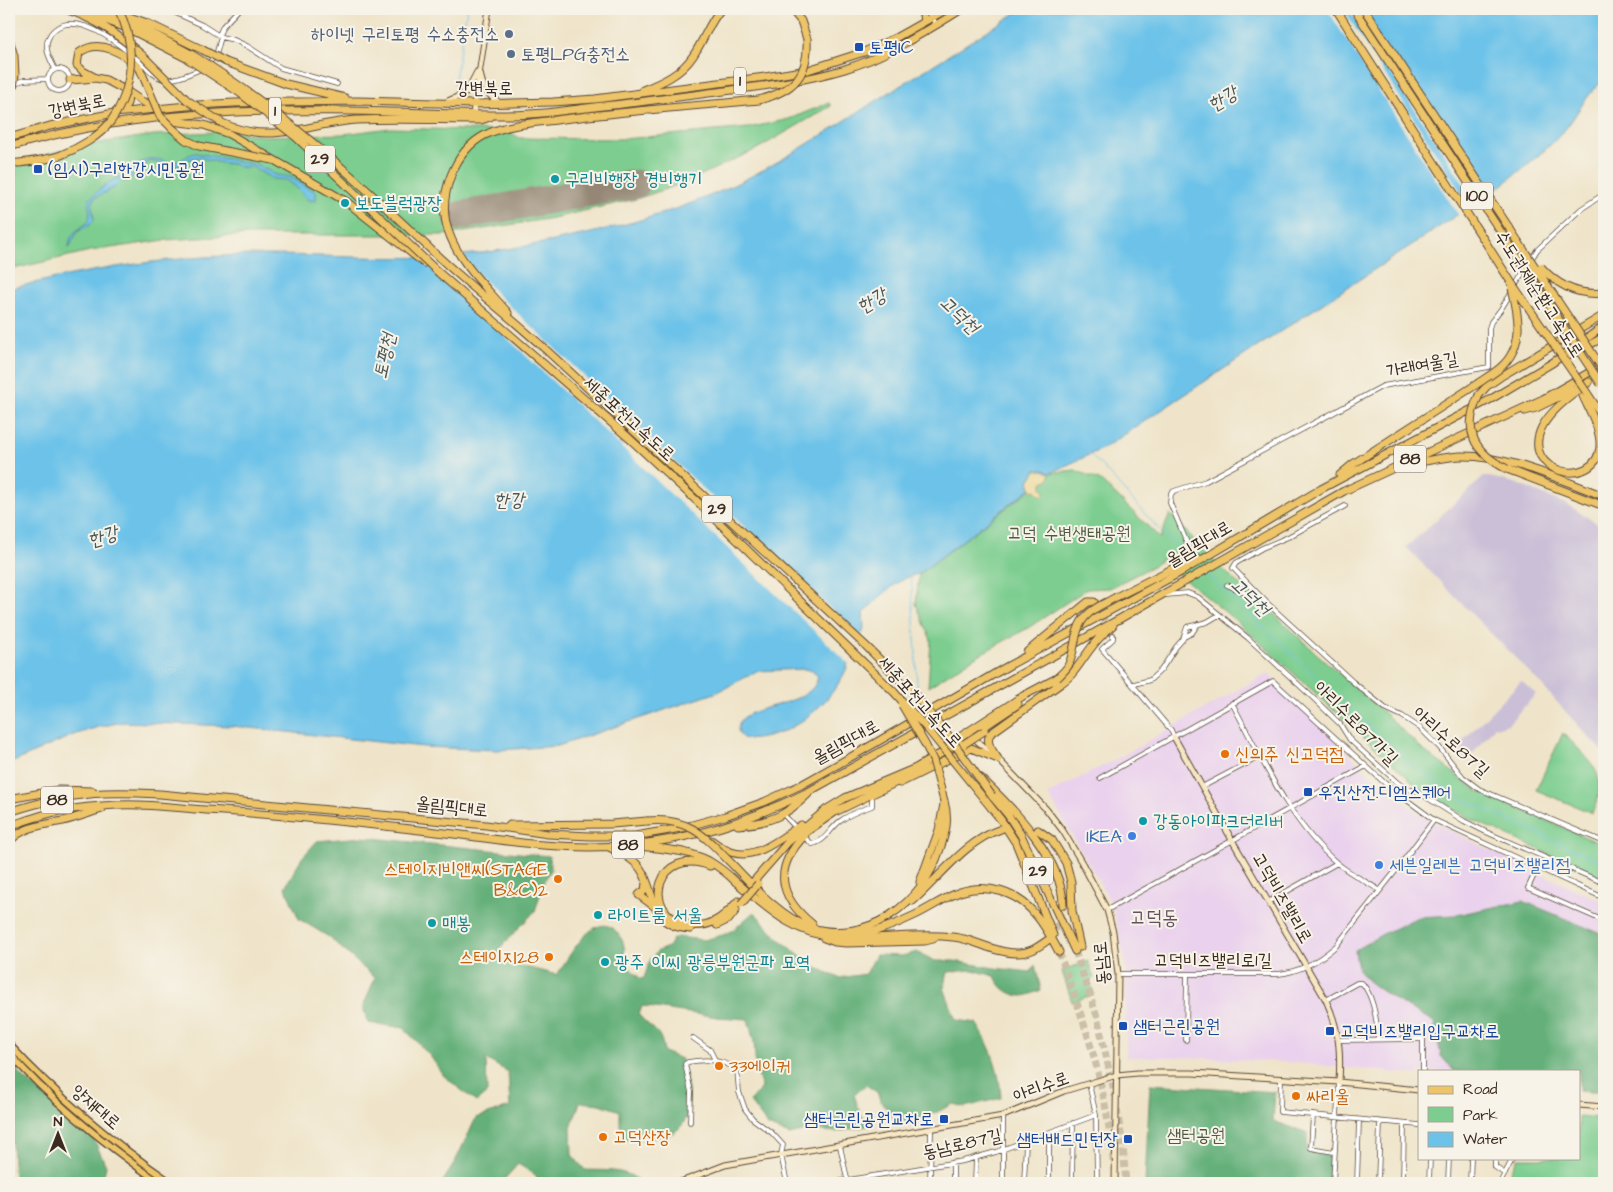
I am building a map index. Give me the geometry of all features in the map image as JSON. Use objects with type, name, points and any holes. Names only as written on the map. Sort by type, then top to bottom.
[{"type":"highway","points":[[65,9],[98,22],[117,33],[187,100],[222,124],[236,130],[277,134],[357,120],[481,120],[498,115]]},
{"type":"highway","name":"세종포천고속도로","points":[[77,9],[129,29],[190,57],[296,137],[439,273],[636,444],[700,504],[894,692],[929,731],[1001,820],[1016,843],[1059,952],[1040,920],[1024,903],[1008,893],[998,890],[983,889],[960,892],[914,916],[888,926],[856,935],[838,937]]},
{"type":"highway","name":"세종포천고속도로","points":[[96,9],[144,29],[190,57],[237,82],[309,139],[468,285],[520,326],[867,647],[933,716],[970,767],[994,794],[1021,835],[1077,949],[1072,912],[1071,882],[1066,863],[1052,840],[1038,830]]},
{"type":"highway","points":[[108,9],[147,23],[226,62],[286,84],[358,101]]},
{"type":"highway","points":[[9,164],[60,156],[84,144],[110,122],[124,95],[131,66],[128,30],[118,9]]},
{"type":"highway","points":[[632,94],[656,85],[678,73],[694,54],[713,18],[721,9]]},
{"type":"highway","points":[[520,326],[469,266],[448,230],[445,216],[447,189],[451,175],[469,148],[484,136],[504,127],[614,112],[645,111],[759,100],[782,92],[795,82],[807,58],[807,39],[801,21],[791,9]]},
{"type":"highway","points":[[922,9],[924,22]]},
{"type":"highway","name":"강변북로","points":[[9,138],[60,124],[114,113],[160,108],[234,103],[358,101],[474,104],[553,102],[765,77],[808,70],[880,46],[924,22],[934,21],[947,9]]},
{"type":"highway","name":"1","points":[[473,114],[498,115],[646,102],[779,84],[844,69],[899,46],[934,21],[962,9]]},
{"type":"highway","name":"수도권제1순환고속도로","points":[[1336,9],[1585,395]]},
{"type":"highway","name":"수도권제1순환고속도로","points":[[1354,9],[1603,386]]},
{"type":"highway","name":"수도권제1순환고속도로","points":[[1364,9],[1527,252],[1604,371]]},
{"type":"highway","points":[[9,39],[14,56],[15,75],[9,101]]},
{"type":"highway","points":[[96,78],[83,71],[77,65],[78,54],[97,46],[113,50],[131,60],[140,69],[160,116],[172,130],[186,140],[199,146],[273,160]]},
{"type":"highway","points":[[70,80],[96,78],[106,80],[143,102],[160,108]]},
{"type":"highway","points":[[114,113],[126,107],[128,97],[125,90]]},
{"type":"highway","points":[[614,112],[646,102]]},
{"type":"highway","name":"강변북로","points":[[9,147],[74,130],[212,112],[473,114]]},
{"type":"highway","points":[[153,119],[204,125],[229,134],[347,202],[406,248],[513,338]]},
{"type":"highway","points":[[1527,252],[1547,274],[1570,290],[1586,294],[1604,294]]},
{"type":"highway","points":[[1321,489],[1353,464],[1477,384],[1510,358],[1520,327],[1511,282]]},
{"type":"highway","points":[[1604,315],[1500,376],[1487,386],[1479,395],[1473,407],[1471,419],[1474,440],[1485,456],[1506,468],[1604,506]]},
{"type":"highway","name":"올림픽대로","points":[[9,812],[74,796],[105,792],[160,794],[486,825],[548,834],[590,836],[635,836],[681,828],[724,816],[764,802],[802,785],[1178,569],[1211,553],[1321,489],[1476,407],[1552,363],[1604,326]]},
{"type":"highway","points":[[1552,363],[1604,337]]},
{"type":"highway","name":"올림픽대로","points":[[9,826],[59,811],[117,804],[142,804],[171,808],[261,813],[544,845],[629,845],[695,835],[730,826],[770,810],[814,788],[1344,491],[1543,399],[1604,364]]},
{"type":"highway","points":[[1585,395],[1598,432],[1600,447],[1597,456],[1591,464],[1582,470],[1570,473],[1559,471],[1545,462],[1539,452],[1538,440],[1541,430],[1546,420],[1555,410],[1604,371]]},
{"type":"highway","points":[[1501,419],[1536,408],[1589,382]]},
{"type":"highway","points":[[1585,395],[1604,419]]},
{"type":"highway","points":[[1389,469],[1437,458],[1479,456],[1502,460],[1528,468],[1604,496]]},
{"type":"highway","points":[[998,759],[988,743],[988,737],[1059,681],[1067,669],[1080,623],[1086,616],[1094,609],[1116,597],[1178,569]]},
{"type":"highway","points":[[1008,666],[1086,604],[1091,601],[1096,606]]},
{"type":"highway","points":[[879,788],[963,743],[1077,670],[1098,638],[1123,616]]},
{"type":"highway","points":[[756,882],[790,845],[835,812],[872,795],[879,788],[1023,696],[1059,681]]},
{"type":"highway","points":[[894,692],[926,744],[933,760],[948,815],[945,834],[931,871],[916,893],[894,914]]},
{"type":"highway","points":[[729,856],[763,850],[845,798],[907,780],[967,749],[974,748],[998,759]]},
{"type":"highway","points":[[730,826],[755,824],[784,814],[793,809],[814,788]]},
{"type":"highway","points":[[9,799],[58,790],[105,792]]},
{"type":"highway","points":[[994,794],[1034,835],[1061,885],[1063,905]]},
{"type":"highway","points":[[9,842],[26,830],[40,825],[64,821],[117,804]]},
{"type":"highway","points":[[645,875],[645,890],[639,895],[655,908],[667,922],[677,927],[698,930],[710,928],[724,922],[788,842],[827,809]]},
{"type":"highway","points":[[486,825],[612,824],[661,820],[682,823],[706,837],[729,856],[771,903],[829,940],[846,943],[926,941],[943,936]]},
{"type":"highway","points":[[812,828],[792,850],[782,875],[784,888],[790,902],[816,931],[850,931],[865,928],[894,914],[912,902],[971,845],[983,836],[1001,829]]},
{"type":"highway","points":[[629,845],[674,850],[708,860],[773,913],[797,927],[838,937],[943,936],[977,942],[1003,952],[1018,954],[1031,951],[1048,940]]},
{"type":"highway","points":[[608,846],[633,860],[645,875],[655,908]]},
{"type":"highway","points":[[725,872],[703,863],[691,861],[676,865],[669,869],[663,878],[660,888],[662,907],[673,920],[698,926],[715,922],[740,902]]},
{"type":"main road","points":[[473,114],[489,9]]},
{"type":"main road","points":[[445,102],[466,93],[479,70]]},
{"type":"main road","points":[[479,70],[484,90],[489,96],[501,103]]},
{"type":"main road","name":"동남로","points":[[966,731],[998,759],[1037,798],[1051,815],[1082,863],[1108,910],[1113,932],[1118,974],[1115,1183]]},
{"type":"main road","name":"고덕비즈밸리로","points":[[1174,737],[1326,1000],[1333,1016],[1339,1040],[1339,1082]]},
{"type":"main road","name":"양재대로","points":[[9,1044],[61,1096],[97,1128],[121,1148],[172,1183]]},
{"type":"main road","name":"양재대로","points":[[10,1054],[68,1111],[117,1153],[160,1183]]},
{"type":"main road","name":"아리수로","points":[[678,1183],[725,1165],[1003,1116],[1064,1091],[1117,1075],[1192,1073],[1339,1082],[1418,1090]]},
{"type":"main road","points":[[1580,1105],[1604,1107]]},
{"type":"street","points":[[167,9],[202,25],[221,37],[247,46],[271,64],[337,84]]},
{"type":"street","points":[[55,69],[46,47],[48,37],[54,28],[74,23],[110,38],[153,74],[166,80],[177,78],[205,68],[216,55],[221,37],[219,35],[223,26],[239,9]]},
{"type":"street","points":[[926,9],[934,21]]},
{"type":"street","points":[[55,69],[66,71],[69,75],[68,86],[60,91],[51,88],[47,80],[50,73],[55,69]]},
{"type":"street","points":[[11,86],[24,80],[47,80]]},
{"type":"street","name":"가래여울길","points":[[1191,552],[1170,503],[1171,494],[1174,491],[1206,481],[1382,386],[1489,367],[1489,328],[1491,322],[1538,250],[1581,209],[1604,194]]},
{"type":"street","points":[[1266,602],[1236,572],[1233,568],[1234,565],[1262,548],[1288,537],[1345,506]]},
{"type":"street","points":[[1227,585],[1266,602]]},
{"type":"street","name":"아리수로87가길","points":[[1158,596],[1192,593],[1198,597],[1218,615],[1232,624],[1311,696],[1340,724],[1350,740],[1408,790],[1418,792],[1471,824],[1604,883]]},
{"type":"street","name":"아리수로87길","points":[[1266,602],[1379,704],[1420,728],[1439,747],[1463,777],[1480,789],[1604,842]]},
{"type":"street","points":[[1134,684],[1155,677],[1184,637],[1185,628],[1211,621],[1218,615]]},
{"type":"street","points":[[1184,637],[1192,633],[1198,624]]},
{"type":"street","points":[[1113,635],[1112,639],[1102,649],[1134,684],[1171,730],[1174,737]]},
{"type":"street","points":[[1100,778],[1272,680],[1388,786],[1434,820],[1537,869],[1604,898]]},
{"type":"street","points":[[1232,703],[1290,808],[1304,828],[1337,863],[1379,890]]},
{"type":"street","points":[[1202,787],[1261,756]]},
{"type":"street","points":[[1108,910],[1366,766]]},
{"type":"street","points":[[784,814],[807,840],[812,844],[817,843],[837,823],[856,812],[872,806],[872,795]]},
{"type":"street","name":"고덕비즈밸리로1길","points":[[1118,974],[1287,973],[1306,966],[1336,946],[1434,820]]},
{"type":"street","points":[[1268,902],[1337,863]]},
{"type":"street","points":[[1537,869],[1528,888],[1604,920]]},
{"type":"street","points":[[1186,1040],[1187,974]]},
{"type":"street","points":[[1326,1000],[1349,987],[1362,983],[1377,1022],[1378,1039]]},
{"type":"street","points":[[693,1038],[710,1050],[715,1060]]},
{"type":"street","points":[[1339,1040],[1423,1039],[1423,1070]]},
{"type":"street","points":[[690,1122],[691,1092],[685,1064],[702,1060],[715,1060],[736,1069],[739,1092],[745,1109],[753,1119],[772,1133],[783,1145],[781,1155],[787,1183]]},
{"type":"street","points":[[1281,1078],[1280,1112],[1418,1125]]},
{"type":"street","points":[[1333,1183],[1339,1082]]},
{"type":"street","points":[[1089,1084],[1096,1115],[1097,1183]]},
{"type":"street","name":"동남로87길","points":[[830,1183],[848,1182],[954,1162],[1004,1150],[1096,1115]]},
{"type":"street","points":[[1313,1115],[1311,1148],[1334,1152]]},
{"type":"street","points":[[1003,1116],[1003,1183]]},
{"type":"street","points":[[1357,1183],[1359,1120]]},
{"type":"street","points":[[1378,1183],[1380,1122]]},
{"type":"street","points":[[1072,1183],[1074,1123]]},
{"type":"street","points":[[1403,1183],[1404,1124]]},
{"type":"street","points":[[930,1183],[931,1129]]},
{"type":"street","points":[[1049,1133],[1049,1183]]},
{"type":"street","points":[[1024,1183],[1026,1142]]},
{"type":"street","points":[[840,1146],[848,1182]]},
{"type":"street","points":[[975,1183],[976,1157]]},
{"type":"street","points":[[1428,1183],[1430,1160]]},
{"type":"street","points":[[1448,1183],[1449,1160]]},
{"type":"street","points":[[1470,1183],[1471,1160]]},
{"type":"street","points":[[1495,1160],[1495,1167],[1505,1174]]},
{"type":"street","points":[[1500,1183],[1512,1160]]},
{"type":"street","points":[[953,1183],[954,1162]]},
{"type":"shaded area","points":[[1485,476],[1515,483],[1568,505],[1604,528],[1604,754],[1537,680],[1406,547]]},
{"type":"shaded area","points":[[1268,673],[1385,789],[1429,820],[1506,858],[1604,902],[1604,935],[1523,901],[1456,915],[1418,917],[1376,987],[1434,1022],[1441,1056],[1453,1070],[1418,1070],[1418,1075],[1286,1062],[1180,1057],[1126,1057],[1126,965],[1112,904],[1048,794],[1118,758]]},
{"type":"shaded area","points":[[1521,681],[1536,694],[1508,724],[1499,727],[1495,726],[1467,761],[1452,752]]},
{"type":"green space","points":[[829,103],[831,106],[757,149],[684,183],[636,199],[553,218],[444,235],[248,235],[165,240],[90,251],[9,270],[9,164],[78,146],[154,135],[235,131],[265,136],[344,134],[390,128],[506,131],[520,138],[623,139],[749,128],[789,119]]},
{"type":"green space","name":"고덕 수변생태공원","points":[[1036,470],[1044,470],[1050,473],[1075,470],[1101,481],[1160,538],[1170,514],[1234,580],[1268,608],[1423,750],[1478,791],[1604,845],[1604,879],[1475,821],[1427,795],[1235,620],[1160,559],[1158,563],[1110,588],[1087,589],[1028,628],[975,657],[928,687],[931,640],[916,604],[919,574],[1031,489],[1029,481]]},
{"type":"green space","points":[[1563,733],[1588,760],[1598,777],[1598,799],[1592,813],[1536,790]]},
{"type":"green space","points":[[362,837],[549,856],[551,870],[544,882],[535,911],[500,948],[502,961],[557,975],[578,944],[596,927],[605,925],[614,930],[623,942],[627,964],[641,979],[644,978],[651,958],[658,951],[668,947],[673,939],[677,937],[704,940],[723,935],[733,930],[754,912],[779,939],[815,967],[839,978],[866,974],[876,955],[902,956],[917,952],[935,961],[954,961],[994,968],[1031,972],[1035,965],[1041,990],[1022,996],[1005,990],[995,976],[973,970],[948,972],[944,988],[956,1020],[976,1023],[981,1031],[997,1068],[1001,1098],[965,1107],[953,1104],[915,1123],[895,1119],[881,1102],[877,1092],[866,1085],[854,1095],[861,1115],[872,1125],[836,1132],[811,1130],[789,1135],[768,1126],[750,1102],[762,1088],[756,1070],[754,1042],[748,1019],[717,1017],[642,1006],[639,1015],[661,1038],[664,1052],[681,1059],[687,1082],[689,1106],[687,1116],[682,1125],[673,1132],[661,1137],[626,1140],[620,1126],[620,1111],[600,1104],[580,1102],[571,1128],[572,1155],[585,1170],[622,1173],[636,1178],[641,1183],[536,1183],[537,1176],[518,1164],[501,1183],[442,1183],[454,1164],[476,1118],[510,1107],[508,1072],[486,1059],[487,1093],[476,1102],[443,1075],[431,1057],[404,1028],[368,1023],[363,1007],[375,978],[329,937],[299,919],[285,887],[301,859],[317,841]]},
{"type":"green space","points":[[1523,901],[1604,935],[1604,1093],[1580,1091],[1580,1070],[1453,1070],[1441,1056],[1434,1022],[1374,986],[1361,973],[1355,950],[1418,917],[1456,915]]},
{"type":"green space","points":[[1088,961],[1094,978],[1089,980],[1094,994],[1072,1002],[1062,971]]},
{"type":"green space","points":[[9,1062],[24,1078],[93,1137],[106,1166],[102,1183],[14,1183],[12,1142],[9,1136]]},
{"type":"green space","name":"샘터공원","points":[[1150,1084],[1275,1092],[1273,1121],[1308,1133],[1306,1151],[1330,1156],[1329,1183],[1145,1183]]},
{"type":"green space","points":[[1580,1116],[1604,1119],[1604,1183],[1505,1183],[1517,1160],[1580,1160]]},
{"type":"sand","points":[[1041,469],[1050,473],[1049,479],[1042,483],[1045,492],[1043,496],[1036,490],[1032,491],[1029,481],[1036,470]]},
{"type":"water","name":"한강","points":[[1022,9],[1604,9],[1604,80],[1590,94],[1566,128],[1554,141],[1504,184],[1104,448],[1050,473],[1044,470],[1036,470],[1029,481],[1031,488],[919,574],[896,584],[863,613],[863,632],[853,649],[846,670],[839,683],[809,716],[783,731],[756,739],[745,739],[742,738],[738,730],[740,721],[749,715],[804,695],[814,687],[818,676],[812,671],[805,669],[757,671],[718,692],[558,746],[498,750],[424,747],[232,726],[123,722],[98,727],[71,736],[9,764],[9,289],[104,269],[200,257],[265,255],[400,258],[454,256],[542,243],[634,222],[664,213],[721,191],[760,172],[816,139]]},
{"type":"water","points":[[196,153],[258,165],[276,175],[290,177],[316,192],[316,201],[308,200],[287,180],[273,179],[252,167],[240,167],[234,164],[198,157],[189,159],[177,166],[151,161],[143,165],[128,181],[121,181],[114,188],[94,198],[92,205],[94,220],[90,225],[77,232],[69,248],[72,236],[89,219],[89,199],[106,185],[117,178],[125,177],[145,160],[156,159],[173,163]]},
{"type":"pier","points":[[1327,9],[1343,9],[1471,208],[1459,216]]},
{"type":"pier","points":[[1349,9],[1359,9],[1485,199],[1477,204]]},
{"type":"pier","points":[[462,252],[472,267],[496,293],[862,638],[855,650],[850,665],[436,270],[416,254]]},
{"type":"waterway","name":"토평천","points":[[454,85],[467,9]]},
{"type":"waterway","name":"토평천","points":[[421,253],[422,247]]},
{"type":"waterway","name":"고덕천","points":[[1090,455],[1155,525],[1189,558]]},
{"type":"waterway","name":"고덕천","points":[[1205,573],[1404,758],[1460,798],[1604,863]]},
{"type":"waterway","points":[[911,575],[917,693]]},
{"type":"runway","points":[[458,216],[636,184]]},
{"type":"tunnel","points":[[1096,606],[1113,635]]},
{"type":"tunnel","points":[[1002,829],[1019,826],[1038,830]]},
{"type":"tunnel","points":[[1049,938],[1056,929],[1063,905]]},
{"type":"tunnel","points":[[1075,951],[1097,1016],[1115,1096]]},
{"type":"tunnel","points":[[1059,952],[1096,1065],[1107,1114],[1114,1169]]},
{"type":"tunnel","points":[[1117,1109],[1126,1183]]},
{"type":"place","name":"하이넷 구리토평 수소충전소","points":[[509,34]]},
{"type":"place","name":"토평IC","points":[[859,47]]},
{"type":"place","name":"토평LPG충전소","points":[[511,54]]},
{"type":"place","name":"(임시)구리한강시민공원","points":[[38,169]]},
{"type":"place","name":"구리비행장 경비행기","points":[[555,179]]},
{"type":"place","name":"보도블럭광장","points":[[345,203]]},
{"type":"place","name":"신의주 신고덕점","points":[[1225,754]]},
{"type":"place","name":"우진산전.디엠스퀘어","points":[[1308,792]]},
{"type":"place","name":"강동아이파크더리버","points":[[1143,821]]},
{"type":"place","name":"IKEA","points":[[1132,836]]},
{"type":"place","name":"세븐일레븐 고덕비즈밸리점","points":[[1379,865]]},
{"type":"place","name":"스테이지비앤씨(STAGE B&C)2","points":[[558,879]]},
{"type":"place","name":"라이트룸 서울","points":[[598,915]]},
{"type":"place","name":"매봉","points":[[432,923]]},
{"type":"place","name":"스테이지28","points":[[549,957]]},
{"type":"place","name":"광주 이씨 광릉부원군파 묘역","points":[[605,962]]},
{"type":"place","name":"샘터근린공원","points":[[1123,1026]]},
{"type":"place","name":"고덕비즈밸리입구교차로","points":[[1330,1031]]},
{"type":"place","name":"33에이커","points":[[719,1066]]},
{"type":"place","name":"싸리울","points":[[1296,1096]]},
{"type":"place","name":"샘터근린공원교차로","points":[[944,1119]]},
{"type":"place","name":"고덕산장","points":[[603,1137]]},
{"type":"place","name":"샘터배드민턴장","points":[[1128,1139]]},
{"type":"district","name":"고덕동","points":[[1154,918]]}]
